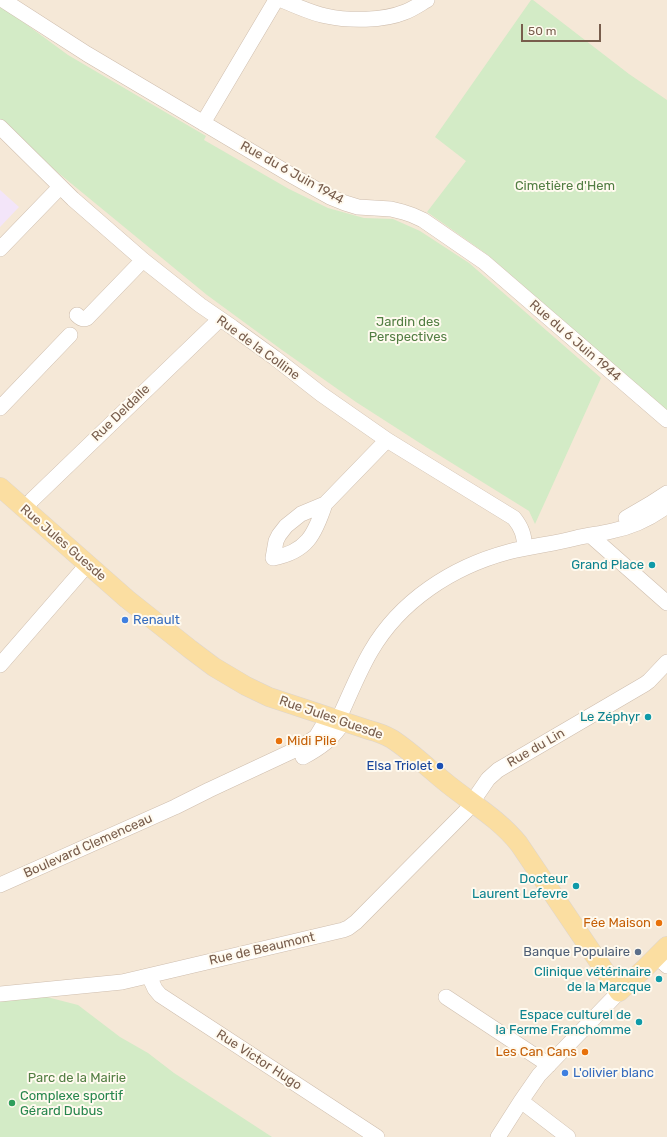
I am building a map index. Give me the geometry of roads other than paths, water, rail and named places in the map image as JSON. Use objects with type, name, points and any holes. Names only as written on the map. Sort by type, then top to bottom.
[{"type":"main road","name":"Rue Jules Guesde","points":[[0,487],[87,565],[203,660],[246,686],[268,697],[337,719],[391,739],[472,802],[512,835],[519,844],[619,992]]},
{"type":"main road","points":[[619,992],[664,956]]},
{"type":"street","name":"Rue du 6 Juin 1944","points":[[3,0],[76,47],[203,123],[291,175],[338,200],[358,207],[391,209],[423,220],[484,262],[667,420]]},
{"type":"street","points":[[203,123],[276,0]]},
{"type":"street","points":[[282,0],[327,16],[359,19],[396,15],[405,12],[427,0]]},
{"type":"street","name":"Rue de la Colline","points":[[0,127],[60,187],[143,260],[200,305],[280,362],[321,394],[387,440],[514,518],[520,525],[525,548]]},
{"type":"street","points":[[0,249],[60,187]]},
{"type":"street","points":[[77,315],[84,320],[87,318],[143,260]]},
{"type":"street","name":"Rue Deldalle","points":[[25,509],[220,319]]},
{"type":"street","points":[[0,408],[70,335]]},
{"type":"street","points":[[325,504],[387,440]]},
{"type":"street","points":[[590,534],[635,513],[667,493]]},
{"type":"street","points":[[590,534],[604,533],[625,528],[640,522],[667,506]]},
{"type":"street","points":[[590,534],[667,603]]},
{"type":"street","name":"Boulevard Clemenceau","points":[[0,885],[176,807],[211,795],[315,751],[334,736],[337,719],[363,665],[391,622],[438,582],[464,568],[493,556],[590,534]]},
{"type":"street","points":[[0,665],[87,565]]},
{"type":"street","name":"Rue du Lin","points":[[472,802],[488,779],[498,770],[649,681],[667,662]]},
{"type":"street","name":"Rue de Beaumont","points":[[0,994],[118,982],[149,976],[348,928],[353,925],[466,811],[472,802]]},
{"type":"street","name":"Rue Victor Hugo","points":[[149,976],[155,989],[160,995],[377,1137]]},
{"type":"street","points":[[498,1137],[539,1075],[619,992]]},
{"type":"street","points":[[446,997],[548,1065]]},
{"type":"street","points":[[521,1101],[568,1137]]},
{"type":"place","name":"Grand Place","points":[[652,565]]},
{"type":"place","name":"Renault","points":[[125,620]]},
{"type":"place","name":"Le Zéphyr","points":[[648,717]]},
{"type":"place","name":"Midi Pile","points":[[279,741]]},
{"type":"place","name":"Elsa Triolet","points":[[440,766]]},
{"type":"place","name":"Docteur Laurent Lefevre","points":[[576,886]]},
{"type":"place","name":"Fée Maison","points":[[659,923]]},
{"type":"place","name":"Banque Populaire","points":[[638,952]]},
{"type":"place","name":"Clinique vétérinaire de la Marcque","points":[[659,979]]},
{"type":"place","name":"Espace culturel de la Ferme Franchomme","points":[[639,1022]]},
{"type":"place","name":"Les Can Cans","points":[[585,1052]]},
{"type":"place","name":"L'olivier blanc","points":[[565,1073]]},
{"type":"place","name":"Complexe sportif Gérard Dubus","points":[[12,1103]]},
{"type":"park label","name":"Cimetière d'Hem","points":[[565,186]]},
{"type":"park label","name":"Jardin des Perspectives","points":[[408,330]]},
{"type":"park label","name":"Parc de la Mairie","points":[[77,1078]]}]
